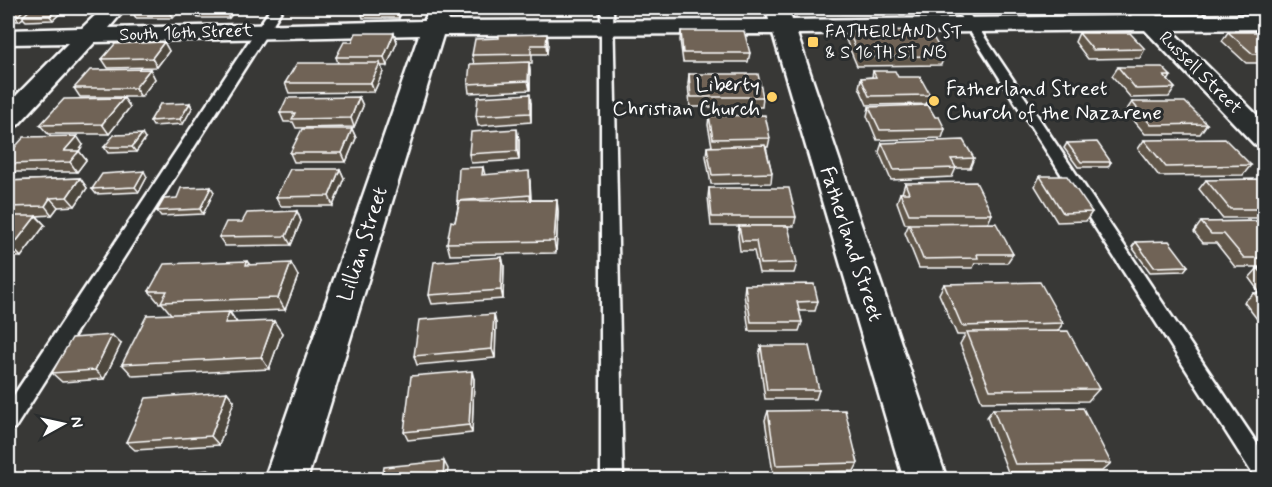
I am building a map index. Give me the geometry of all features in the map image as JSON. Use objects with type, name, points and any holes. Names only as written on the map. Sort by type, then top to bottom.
[{"type":"street","points":[[8,119],[116,8]]},
{"type":"street","name":"South 16th Street","points":[[8,37],[88,37],[262,31],[438,18],[1143,15],[1264,22]]},
{"type":"street","name":"Russell Street","points":[[1143,15],[1264,138]]},
{"type":"street","name":"Fatherland Street","points":[[780,17],[926,480]]},
{"type":"street","name":"Lillian Street","points":[[285,480],[438,18]]},
{"type":"lane","points":[[8,421],[277,8]]},
{"type":"lane","points":[[966,16],[1264,472]]},
{"type":"lane","points":[[607,17],[612,480]]},
{"type":"building","points":[[8,8],[26,8],[16,17],[8,17]]},
{"type":"building","points":[[32,8],[58,8],[50,16],[23,16]]},
{"type":"building","points":[[133,8],[170,8],[131,10]]},
{"type":"building","points":[[195,8],[227,8],[193,10]]},
{"type":"building","points":[[365,8],[401,8],[398,14],[362,14]]},
{"type":"building","points":[[929,30],[944,56],[860,57],[848,31]]},
{"type":"building","points":[[681,31],[744,31],[750,53],[683,53]]},
{"type":"building","points":[[1228,32],[1264,32],[1264,54],[1253,54]]},
{"type":"building","points":[[356,33],[394,33],[384,57],[336,57],[344,42],[352,42]]},
{"type":"building","points":[[1079,33],[1130,33],[1145,49],[1093,50]]},
{"type":"building","points":[[547,34],[546,45],[531,45],[531,54],[472,55],[475,39],[499,38],[499,35]]},
{"type":"building","points":[[164,42],[152,58],[102,59],[115,44]]},
{"type":"building","points":[[529,62],[528,81],[468,84],[470,64]]},
{"type":"building","points":[[297,63],[380,63],[371,83],[285,83]]},
{"type":"building","points":[[1118,67],[1162,67],[1171,76],[1164,76],[1175,88],[1136,89]]},
{"type":"building","points":[[150,69],[135,88],[74,88],[90,70]]},
{"type":"building","points":[[873,71],[895,71],[898,77],[920,77],[930,95],[869,96],[861,78],[876,77]]},
{"type":"building","points":[[689,74],[758,74],[763,97],[691,97]]},
{"type":"building","points":[[530,94],[530,113],[476,116],[478,97]]},
{"type":"building","points":[[359,97],[351,118],[292,119],[295,113],[280,113],[287,98]]},
{"type":"building","points":[[124,98],[102,124],[40,125],[64,99]]},
{"type":"building","points":[[1132,102],[1185,102],[1207,124],[1151,125]]},
{"type":"building","points":[[190,103],[180,119],[150,121],[160,104]]},
{"type":"building","points":[[928,105],[935,117],[939,117],[945,129],[880,130],[869,107]]},
{"type":"building","points":[[765,115],[770,138],[713,139],[709,116]]},
{"type":"building","points":[[302,129],[352,129],[342,153],[290,153]]},
{"type":"building","points":[[517,129],[517,151],[469,154],[471,132]]},
{"type":"building","points":[[142,134],[132,147],[104,147],[114,135]]},
{"type":"building","points":[[77,136],[64,151],[79,151],[70,162],[8,164],[8,155],[24,137]]},
{"type":"building","points":[[1225,139],[1251,165],[1166,167],[1144,140]]},
{"type":"building","points":[[963,140],[974,158],[951,159],[956,168],[894,170],[882,143]]},
{"type":"building","points":[[1097,142],[1111,162],[1081,162],[1067,143]]},
{"type":"building","points":[[765,145],[772,173],[712,175],[707,147]]},
{"type":"building","points":[[483,167],[482,175],[529,171],[530,195],[457,201],[459,168]]},
{"type":"building","points":[[290,169],[340,169],[329,196],[276,197]]},
{"type":"building","points":[[144,171],[135,187],[92,189],[102,174]]},
{"type":"building","points":[[1040,176],[1067,176],[1092,212],[1063,213]]},
{"type":"building","points":[[80,178],[67,197],[50,198],[45,206],[8,207],[8,181]]},
{"type":"building","points":[[1257,179],[1264,188],[1264,209],[1230,209],[1206,180]]},
{"type":"building","points":[[976,182],[992,214],[909,214],[900,193],[909,193],[905,183]]},
{"type":"building","points":[[211,187],[200,209],[157,211],[164,199],[177,198],[181,188]]},
{"type":"building","points":[[709,188],[789,188],[796,217],[712,217]]},
{"type":"building","points":[[557,200],[554,241],[447,243],[451,221],[455,222],[460,201]]},
{"type":"building","points":[[297,211],[286,236],[219,237],[226,222],[242,222],[247,213]]},
{"type":"building","points":[[8,216],[36,216],[12,247],[8,248]]},
{"type":"building","points":[[1264,221],[1264,258],[1244,258],[1224,234],[1211,234],[1201,222]]},
{"type":"building","points":[[996,223],[1013,254],[977,254],[978,258],[923,259],[909,224]]},
{"type":"building","points":[[739,226],[788,226],[797,263],[760,264],[756,241],[742,241]]},
{"type":"building","points":[[1169,241],[1188,266],[1154,267],[1136,242]]},
{"type":"building","points":[[502,257],[501,290],[429,295],[434,262]]},
{"type":"building","points":[[247,261],[246,265],[291,263],[278,298],[161,302],[167,291],[149,291],[164,264]]},
{"type":"building","points":[[1258,268],[1264,268],[1264,277]]},
{"type":"building","points":[[1040,282],[1063,323],[962,326],[944,284]]},
{"type":"building","points":[[814,284],[818,301],[797,302],[802,322],[751,322],[745,285]]},
{"type":"building","points":[[1254,293],[1264,293],[1264,307]]},
{"type":"building","points":[[229,312],[225,323],[274,321],[261,357],[122,364],[147,315]]},
{"type":"building","points":[[494,314],[492,349],[414,356],[419,320]]},
{"type":"building","points":[[1068,331],[1099,389],[990,390],[967,332]]},
{"type":"building","points":[[112,335],[95,370],[52,373],[72,338]]},
{"type":"building","points":[[761,346],[809,346],[819,390],[767,390]]},
{"type":"building","points":[[472,371],[469,425],[404,432],[411,376]]},
{"type":"building","points":[[227,392],[211,436],[126,442],[146,398]]},
{"type":"building","points":[[1083,408],[1111,463],[1015,464],[993,409]]},
{"type":"building","points":[[845,410],[858,463],[776,465],[768,411]]},
{"type":"building","points":[[444,461],[443,480],[382,480],[384,467]]},
{"type":"building","points":[[209,470],[205,480],[137,480],[138,477]]},
{"type":"place","name":"FATHERLAND ST & S 16TH ST NB","points":[[813,42]]},
{"type":"place","name":"Liberty Christian Church","points":[[772,97]]},
{"type":"place","name":"Fatherland Street Church of the Nazarene","points":[[934,101]]}]
